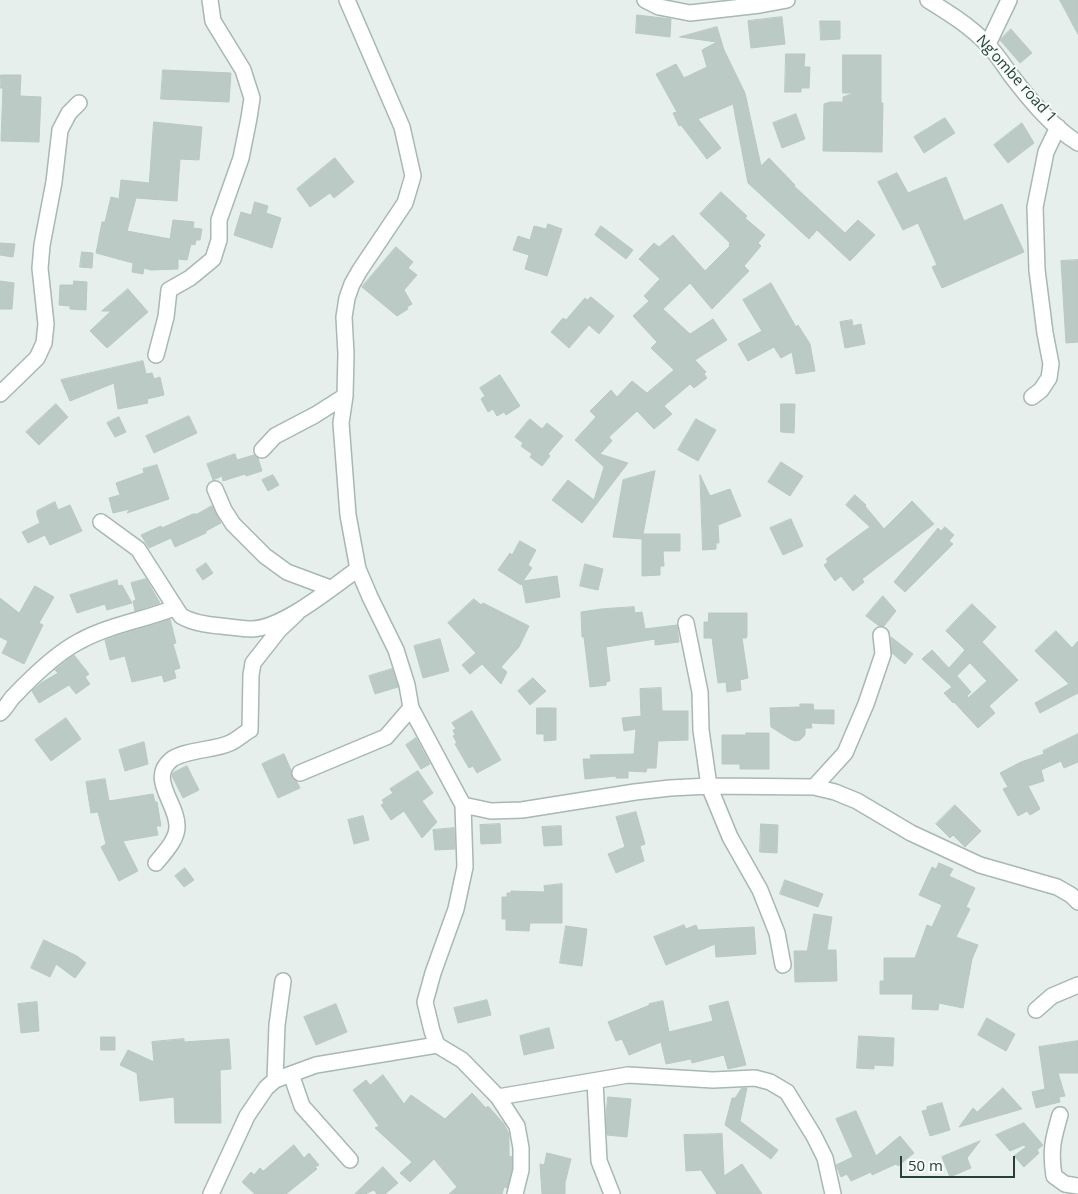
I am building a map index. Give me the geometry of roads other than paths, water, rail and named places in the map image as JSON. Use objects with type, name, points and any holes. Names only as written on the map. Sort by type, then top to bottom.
[{"type":"street","points":[[156,355],[166,317],[169,290],[190,278],[213,259],[219,240],[219,220],[241,158],[249,118],[252,98],[243,70],[213,21],[210,0]]},
{"type":"street","points":[[347,0],[402,127],[412,176],[405,203],[360,270],[346,298],[344,317],[346,354],[341,423],[348,516],[358,569],[396,650],[408,685],[410,708],[463,805],[465,867],[456,909],[433,973],[425,1002],[437,1045],[462,1060],[498,1097],[517,1126],[521,1148],[521,1170],[515,1194]]},
{"type":"street","points":[[645,0],[659,7],[690,13],[760,6],[787,0]]},
{"type":"street","name":"Ng’ombe road 1","points":[[928,0],[955,16],[988,44],[1042,113],[1078,143]]},
{"type":"street","points":[[988,44],[1009,0]]},
{"type":"street","points":[[0,394],[37,358],[44,343],[46,324],[40,268],[42,245],[54,182],[60,130],[69,113],[79,103]]},
{"type":"street","points":[[1032,397],[1041,390],[1049,378],[1051,364],[1037,270],[1035,207],[1046,152],[1058,127]]},
{"type":"street","points":[[262,450],[275,436],[315,415],[344,396]]},
{"type":"street","points":[[215,489],[224,510],[233,524],[265,556],[287,572],[330,588]]},
{"type":"street","points":[[101,522],[138,549],[174,608],[189,621],[208,625],[253,629],[269,626],[297,613]]},
{"type":"street","points":[[156,863],[178,829],[176,817],[161,778],[164,768],[172,759],[230,744],[250,730],[253,663],[279,630],[297,613],[358,569]]},
{"type":"street","points":[[0,713],[33,678],[80,640],[174,608]]},
{"type":"street","points":[[686,623],[700,692],[701,730],[709,786],[730,837],[760,890],[777,933],[783,966]]},
{"type":"street","points":[[814,787],[845,753],[866,704],[883,654],[881,635]]},
{"type":"street","points":[[300,774],[386,737],[410,708]]},
{"type":"street","points":[[463,805],[491,811],[522,810],[636,792],[709,786],[814,787],[835,792],[857,801],[911,833],[980,865],[1057,887],[1078,902]]},
{"type":"street","points":[[276,1080],[277,1025],[283,982]]},
{"type":"street","points":[[1036,1010],[1052,996],[1078,985]]},
{"type":"street","points":[[211,1194],[247,1116],[266,1088],[276,1080],[316,1065],[437,1045]]},
{"type":"street","points":[[291,1074],[302,1106],[350,1160]]},
{"type":"street","points":[[498,1097],[628,1075],[713,1080],[755,1078],[770,1082],[787,1092],[814,1136],[825,1158],[833,1194]]},
{"type":"street","points":[[595,1080],[599,1161],[612,1194]]},
{"type":"street","points":[[1060,1115],[1052,1142],[1054,1176],[1065,1184],[1078,1186]]}]
